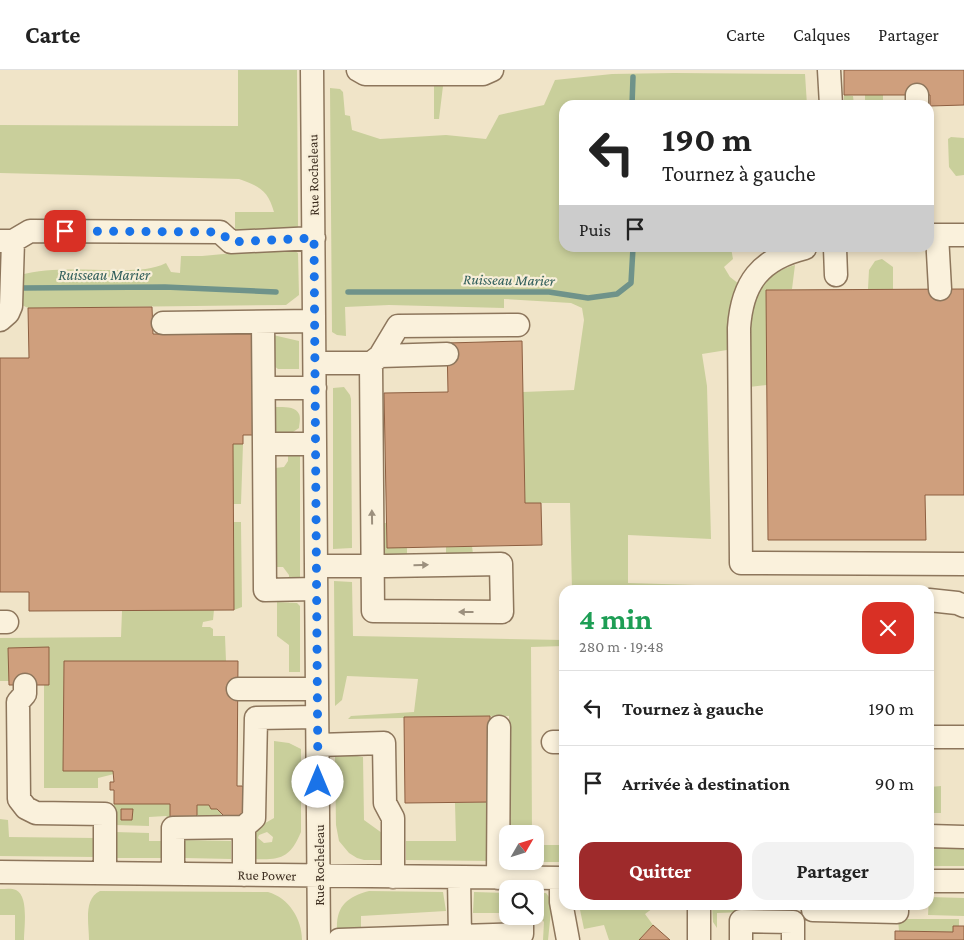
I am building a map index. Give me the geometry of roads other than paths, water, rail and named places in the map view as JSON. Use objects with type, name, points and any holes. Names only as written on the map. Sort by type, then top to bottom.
[{"type":"street","name":"Rue Rocheleau","points":[[312,70],[319,940]]},
{"type":"street","points":[[358,70],[365,74],[434,75],[483,74],[492,70]]},
{"type":"street","points":[[829,70],[830,100]]},
{"type":"street","points":[[0,320],[8,313],[12,306],[6,241],[30,231],[220,232],[231,242],[314,238]]},
{"type":"street","points":[[934,235],[964,236]]},
{"type":"street","points":[[934,243],[940,289]]},
{"type":"street","points":[[791,252],[780,255],[769,263],[752,281],[742,304],[739,328],[741,563],[964,564]]},
{"type":"street","points":[[835,252],[836,275]]},
{"type":"street","points":[[163,323],[314,321]]},
{"type":"street","points":[[263,322],[265,590],[316,589]]},
{"type":"street","points":[[316,566],[373,566],[501,564],[502,612],[373,612],[373,566],[374,366],[398,326],[518,325]]},
{"type":"street","points":[[315,363],[374,366],[447,354]]},
{"type":"street","points":[[264,388],[315,388]]},
{"type":"street","points":[[264,444],[315,444]]},
{"type":"street","points":[[934,601],[957,603],[964,606]]},
{"type":"street","points":[[25,685],[25,694],[18,702],[19,799],[26,808],[36,813],[105,814],[105,873]]},
{"type":"street","points":[[173,874],[173,828],[244,827],[254,818],[256,718],[247,689],[317,689]]},
{"type":"street","points":[[256,718],[317,717]]},
{"type":"street","points":[[498,878],[499,727]]},
{"type":"street","points":[[934,737],[964,737]]},
{"type":"street","points":[[318,745],[384,743],[386,803],[393,818],[393,877]]},
{"type":"street","points":[[244,827],[244,875]]},
{"type":"street","points":[[934,836],[964,837]]},
{"type":"street","name":"Rue Power","points":[[0,872],[458,877],[508,880]]},
{"type":"street","points":[[458,877],[460,936]]},
{"type":"street","name":"Rue Power","points":[[544,880],[559,878]]},
{"type":"street","points":[[934,881],[964,881]]},
{"type":"street","points":[[562,910],[568,940]]},
{"type":"street","points":[[699,910],[699,940]]},
{"type":"street","points":[[741,940],[741,921],[793,931],[812,910]]},
{"type":"street","points":[[856,910],[897,912],[897,910]]},
{"type":"street","points":[[340,940],[460,936],[522,930]]},
{"type":"waterway","name":"Ruisseau Marier","points":[[632,100],[633,77]]},
{"type":"waterway","name":"Ruisseau Marier","points":[[348,292],[549,292],[588,298],[617,294],[631,283],[633,252]]},
{"type":"waterway","name":"Ruisseau Marier","points":[[21,288],[165,287],[276,292]]}]
